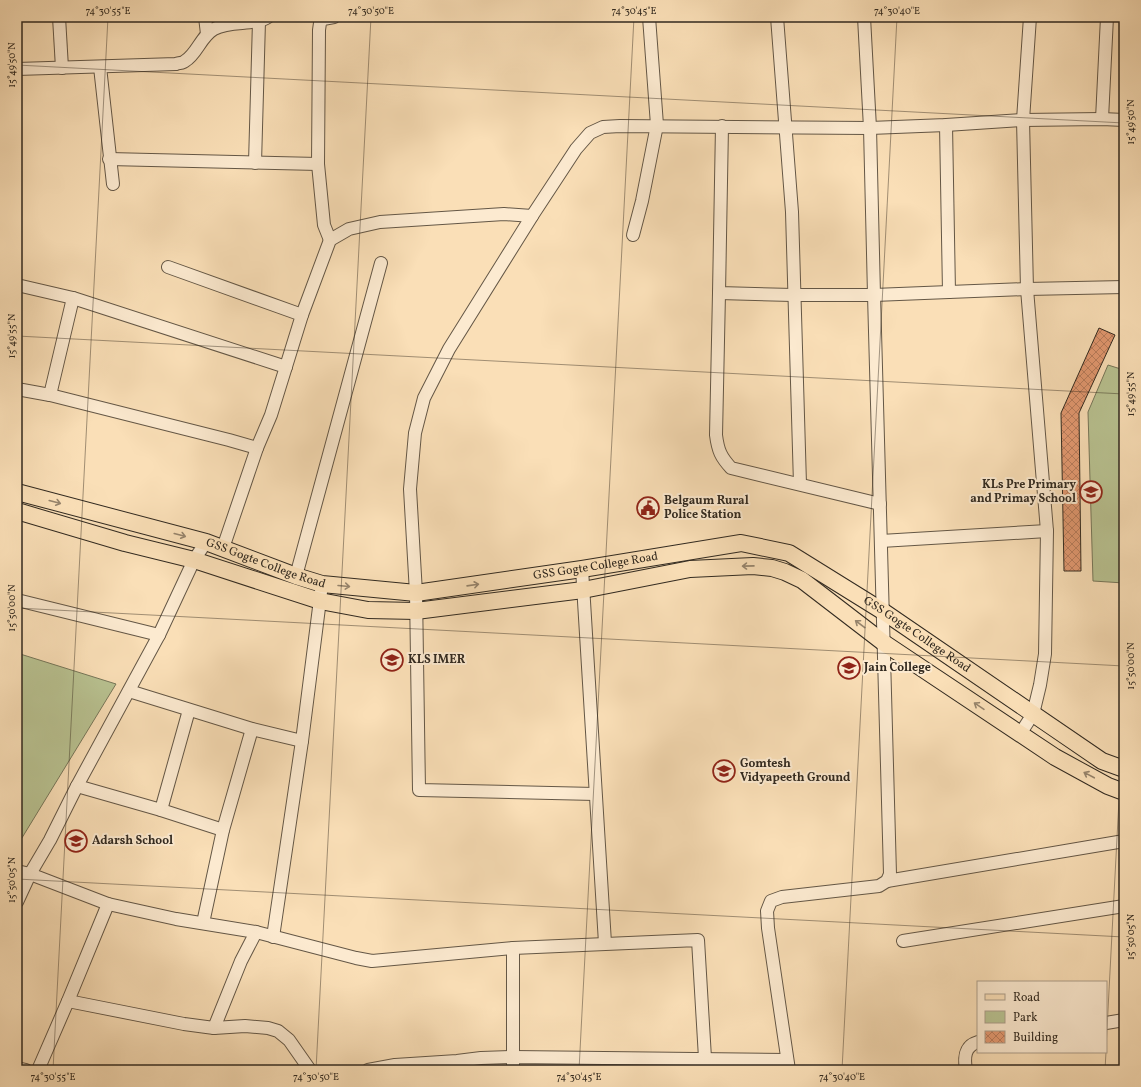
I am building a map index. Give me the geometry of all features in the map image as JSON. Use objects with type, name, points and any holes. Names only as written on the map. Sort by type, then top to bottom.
[{"type":"main road","name":"GSS Gogte College Road","points":[[17,492],[206,542],[296,576],[322,584],[416,593],[582,570],[741,543],[789,553],[884,612],[1102,761],[1124,769]]},
{"type":"main road","points":[[17,511],[125,543],[194,560],[320,601],[368,610],[416,611],[583,590],[690,569],[753,566],[772,568],[802,580],[884,643],[1055,757],[1108,786],[1124,792]]},
{"type":"main road","points":[[717,547],[719,568]]},
{"type":"street","points":[[59,17],[62,68]]},
{"type":"street","points":[[205,17],[207,34]]},
{"type":"street","points":[[330,240],[324,224],[318,164],[319,30],[320,23],[323,19],[334,17]]},
{"type":"street","points":[[633,235],[642,202],[657,125],[648,17]]},
{"type":"street","points":[[777,17],[792,212],[793,295],[800,484]]},
{"type":"street","points":[[864,17],[870,128],[884,612],[890,874],[887,881]]},
{"type":"street","points":[[1020,734],[1033,714],[1045,654],[1047,531],[1028,289],[1023,120],[1030,17]]},
{"type":"street","points":[[1102,119],[1107,17]]},
{"type":"street","points":[[17,69],[176,64],[185,61],[207,34],[214,29],[228,24],[263,19],[255,163]]},
{"type":"street","points":[[100,67],[109,159],[113,184]]},
{"type":"street","points":[[595,794],[419,790],[416,593],[410,489],[415,433],[424,398],[449,349],[532,216],[576,149],[590,133],[603,127],[657,125],[700,127],[870,128],[1023,120],[1124,120]]},
{"type":"street","points":[[946,125],[949,292]]},
{"type":"street","points":[[722,126],[716,436],[717,446],[722,458],[731,468],[880,504]]},
{"type":"street","points":[[109,159],[318,164]]},
{"type":"street","points":[[223,548],[257,448],[271,415],[302,316],[330,240],[349,229],[380,222],[504,214],[532,216]]},
{"type":"street","points":[[296,576],[313,508],[381,263]]},
{"type":"street","points":[[168,267],[302,316]]},
{"type":"street","points":[[17,285],[73,298],[286,367]]},
{"type":"street","points":[[719,293],[874,295],[1124,287]]},
{"type":"street","points":[[50,395],[73,298]]},
{"type":"street","points":[[17,389],[50,395],[257,448]]},
{"type":"street","points":[[881,541],[1047,531]]},
{"type":"street","points":[[17,902],[30,874],[50,840],[77,786],[159,634],[194,560],[206,542]]},
{"type":"street","points":[[582,570],[605,943]]},
{"type":"street","points":[[273,937],[302,741],[322,584]]},
{"type":"street","points":[[17,600],[159,634]]},
{"type":"street","points":[[129,691],[252,729],[302,741]]},
{"type":"street","points":[[161,810],[189,710]]},
{"type":"street","points":[[203,923],[223,830],[252,729]]},
{"type":"street","points":[[77,786],[161,810],[223,830]]},
{"type":"street","points":[[368,1070],[395,1065],[513,1057],[705,1058],[788,1065],[768,928],[767,911],[772,901],[782,896],[879,886],[887,881],[1124,841]]},
{"type":"street","points":[[17,871],[30,874],[108,904],[256,932],[356,958],[372,960],[514,948],[698,940],[705,1058]]},
{"type":"street","points":[[38,1070],[68,1002],[108,904]]},
{"type":"street","points":[[903,941],[1124,906]]},
{"type":"street","points":[[214,1028],[241,961],[256,932]]},
{"type":"street","points":[[513,1070],[514,948]]},
{"type":"street","points":[[68,1002],[184,1024],[214,1028],[245,1026],[268,1028],[278,1031],[289,1040],[310,1070]]},
{"type":"street","points":[[1107,1023],[1124,1020]]},
{"type":"street","points":[[966,1070],[965,1059],[967,1050],[973,1043],[977,1042]]},
{"type":"street","points":[[17,1068],[26,1070]]},
{"type":"green space","points":[[1108,365],[1124,370],[1124,583],[1093,581],[1088,412]]},
{"type":"green space","points":[[17,653],[116,684],[17,846]]},
{"type":"building","points":[[1099,328],[1115,335],[1079,413],[1081,571],[1064,571],[1061,413]]},
{"type":"place","name":"KLs Pre Primary and Primay School","points":[[1091,492]]},
{"type":"place","name":"Belgaum Rural Police Station","points":[[648,508]]},
{"type":"place","name":"KLS IMER","points":[[392,660]]},
{"type":"place","name":"Jain College","points":[[849,668]]},
{"type":"place","name":"Gomtesh Vidyapeeth Ground","points":[[724,771]]},
{"type":"place","name":"Adarsh School","points":[[76,841]]}]
